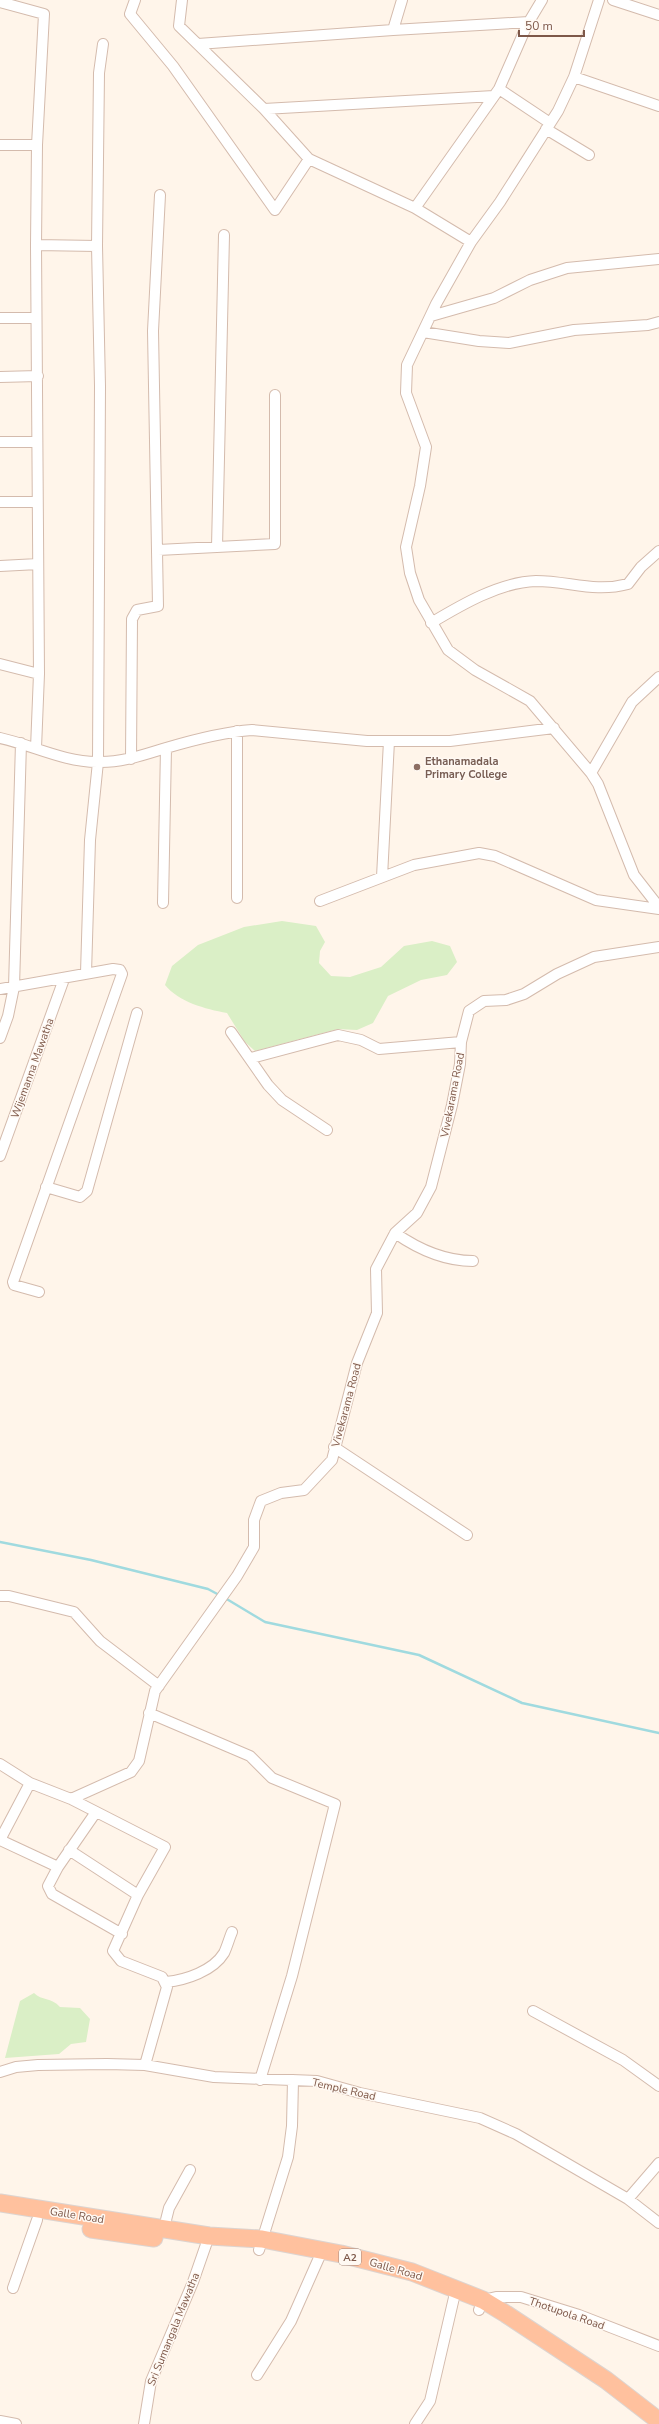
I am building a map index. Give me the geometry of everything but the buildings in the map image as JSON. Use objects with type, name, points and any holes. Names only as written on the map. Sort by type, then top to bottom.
[{"type":"highway","name":"Galle Road","points":[[0,2203],[164,2228],[207,2241]]},
{"type":"highway","name":"Galle Road","points":[[0,2215],[207,2241],[261,2244],[412,2272],[454,2295],[481,2305],[606,2380],[659,2421]]},
{"type":"highway","name":"Galle Road","points":[[481,2305],[647,2424]]},
{"type":"street","points":[[136,0],[130,14],[173,66],[276,210],[310,159]]},
{"type":"street","points":[[182,0],[179,26],[264,109],[310,159],[415,208],[471,242]]},
{"type":"street","points":[[393,30],[402,0]]},
{"type":"street","points":[[415,208],[497,92],[529,22],[542,0]]},
{"type":"street","points":[[613,0],[659,15]]},
{"type":"street","points":[[0,2],[44,14],[36,145],[36,318],[38,376],[36,442],[39,674],[36,748]]},
{"type":"street","points":[[595,2],[574,77],[558,111],[500,202],[471,242],[430,316],[407,365],[406,393],[426,447],[420,486],[406,547],[410,573],[419,600],[448,650],[475,670],[530,701],[591,773],[598,784],[634,875],[659,908]]},
{"type":"street","points":[[198,44],[529,22]]},
{"type":"street","points":[[86,973],[90,840],[98,762],[100,386],[98,246],[99,73],[103,44]]},
{"type":"street","points":[[574,77],[659,106]]},
{"type":"street","points":[[264,109],[497,92],[590,155]]},
{"type":"street","points":[[0,145],[36,145]]},
{"type":"street","points":[[131,759],[132,619],[137,610],[158,606],[153,331],[160,195]]},
{"type":"street","points":[[217,547],[224,234]]},
{"type":"street","points":[[36,246],[98,246]]},
{"type":"street","points":[[430,316],[494,298],[530,280],[567,268],[659,258]]},
{"type":"street","points":[[0,318],[36,318]]},
{"type":"street","points":[[423,332],[479,341],[509,342],[574,330],[648,325],[659,322]]},
{"type":"street","points":[[0,377],[38,376]]},
{"type":"street","points":[[158,550],[275,544],[275,395]]},
{"type":"street","points":[[0,442],[36,442]]},
{"type":"street","points":[[0,502],[37,502]]},
{"type":"street","points":[[431,623],[488,594],[515,584],[536,581],[595,589],[628,584],[641,567],[659,551]]},
{"type":"street","points":[[0,566],[38,564]]},
{"type":"street","points":[[0,664],[39,674]]},
{"type":"street","points":[[591,773],[632,702],[659,677]]},
{"type":"street","points":[[0,738],[71,759],[98,762],[131,759],[166,748],[237,731],[252,730],[367,741],[450,741],[554,728]]},
{"type":"street","points":[[237,731],[237,898]]},
{"type":"street","points":[[382,877],[389,741]]},
{"type":"street","points":[[0,1038],[8,1016],[14,987],[21,743]]},
{"type":"street","points":[[163,903],[166,748]]},
{"type":"street","points":[[320,901],[414,865],[479,853],[495,856],[596,900],[659,908]]},
{"type":"street","name":"Vivekarama Road","points":[[71,1799],[131,1772],[139,1760],[149,1713],[159,1686],[233,1581],[254,1547],[254,1520],[261,1501],[281,1493],[304,1490],[332,1460],[334,1447],[357,1364],[377,1313],[376,1269],[395,1233],[417,1213],[431,1187],[452,1105],[460,1064],[461,1042],[469,1011],[484,1001],[506,1000],[524,994],[557,974],[594,957],[659,947]]},
{"type":"street","points":[[0,989],[64,979],[86,973],[113,969],[120,970],[122,974],[13,1282],[14,1285],[39,1292]]},
{"type":"street","name":"Wijemanna Mawatha","points":[[0,1156],[64,979]]},
{"type":"street","points":[[46,1187],[80,1198],[87,1191],[137,1014]]},
{"type":"street","points":[[231,1032],[251,1058],[268,1085],[282,1100],[327,1130]]},
{"type":"street","points":[[251,1058],[338,1035],[361,1040],[379,1049],[461,1042]]},
{"type":"street","points":[[395,1233],[420,1250],[464,1261],[473,1261]]},
{"type":"street","points":[[334,1447],[468,1535]]},
{"type":"street","points":[[0,1596],[9,1596],[74,1612],[100,1641],[159,1686]]},
{"type":"street","points":[[149,1713],[250,1756],[272,1778],[335,1804],[292,1976],[260,2080]]},
{"type":"street","points":[[0,1764],[30,1783],[71,1799],[165,1847],[138,1895],[122,1934],[113,1951],[121,1961],[162,1977],[168,1987],[145,2065]]},
{"type":"street","points":[[30,1783],[0,1840],[58,1867]]},
{"type":"street","points":[[96,1812],[69,1850],[48,1886],[52,1894],[122,1934]]},
{"type":"street","points":[[69,1850],[138,1895]]},
{"type":"street","points":[[166,1982],[182,1981],[205,1970],[223,1954],[232,1932]]},
{"type":"street","points":[[533,2012],[623,2060],[659,2086]]},
{"type":"street","name":"Temple Road","points":[[0,2072],[38,2065],[145,2065],[214,2078],[317,2081],[360,2093],[480,2118],[516,2134],[628,2199],[659,2223]]},
{"type":"street","points":[[261,2244],[288,2157],[292,2126],[293,2080]]},
{"type":"street","points":[[628,2199],[659,2163]]},
{"type":"street","points":[[164,2228],[169,2208],[190,2170]]},
{"type":"street","points":[[13,2288],[37,2220]]},
{"type":"street","name":"Sri Sumangala Mawatha","points":[[144,2424],[150,2381],[193,2282],[207,2241]]},
{"type":"street","points":[[257,2375],[291,2321],[320,2256]]},
{"type":"street","points":[[415,2424],[430,2401],[454,2295]]},
{"type":"street","name":"Thotupola Road","points":[[481,2305],[496,2297],[521,2297],[579,2315],[659,2346]]},
{"type":"street","points":[[0,2421],[16,2424]]},
{"type":"green space","points":[[282,921],[316,926],[325,942],[320,951],[319,963],[331,976],[350,977],[381,967],[404,946],[432,941],[450,946],[457,962],[447,975],[421,980],[388,996],[373,1023],[357,1030],[338,1029],[255,1051],[245,1042],[227,1013],[193,1004],[178,996],[165,985],[172,966],[198,945],[244,927]]},
{"type":"green space","points":[[34,1993],[57,2004],[60,2007],[80,2008],[90,2019],[86,2042],[71,2044],[59,2054],[5,2058],[20,2001]]},
{"type":"waterway","points":[[0,1542],[91,1560],[208,1589],[221,1596]]},
{"type":"waterway","points":[[225,1598],[265,1622],[419,1655],[522,1703],[659,1733]]},
{"type":"place","name":"Ethanamadala Primary College","points":[[417,767]]}]
